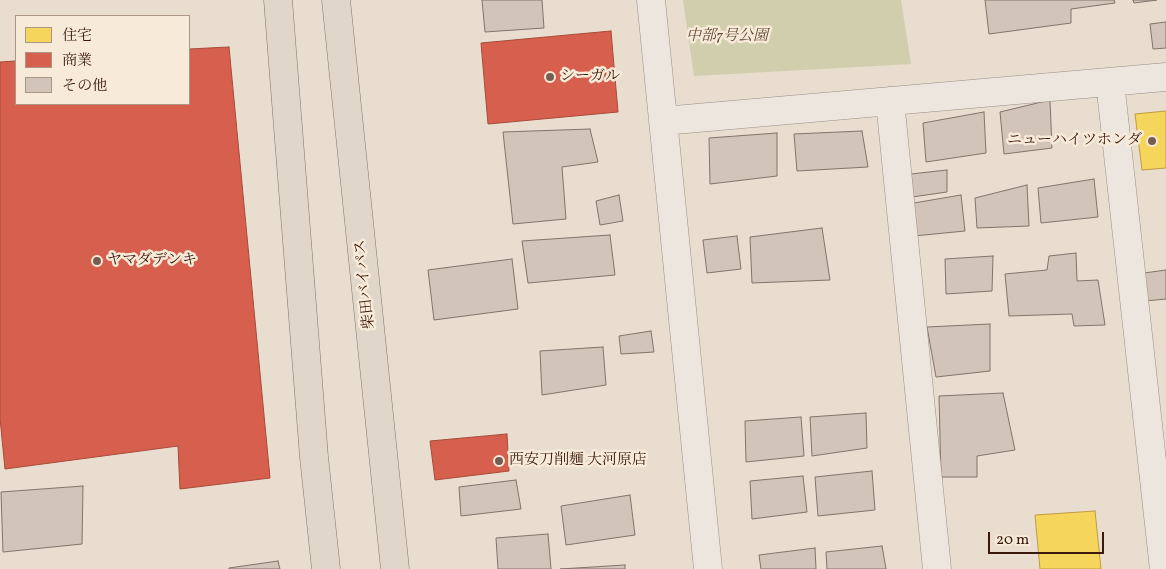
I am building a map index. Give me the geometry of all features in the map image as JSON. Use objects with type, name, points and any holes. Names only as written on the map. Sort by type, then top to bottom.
[{"type":"highway","points":[[278,0],[314,457],[326,569]]},
{"type":"highway","name":"柴田バイパス","points":[[336,0],[395,569]]},
{"type":"street","points":[[651,0],[708,569]]},
{"type":"street","points":[[663,121],[1166,76]]},
{"type":"street","points":[[1110,82],[1164,569]]},
{"type":"street","points":[[890,101],[937,569]]},
{"type":"green space","name":"中部7号公園","points":[[683,0],[901,0],[911,64],[694,76]]},
{"type":"building: 住宅","name":"ニューハイツホンダ","points":[[1166,111],[1166,168],[1142,170],[1135,114]]},
{"type":"building: 住宅","points":[[1095,511],[1101,569],[1040,569],[1035,515]]},
{"type":"building: 商業","name":"シーガル","points":[[611,31],[618,112],[488,124],[481,43]]},
{"type":"building: 商業","points":[[229,47],[270,478],[180,489],[178,446],[5,469],[0,418],[0,62],[15,61],[15,105],[190,105],[190,49]]},
{"type":"building: 商業","points":[[507,434],[509,471],[435,480],[430,441]]},
{"type":"building: その他","points":[[482,0],[542,0],[544,28],[485,32]]},
{"type":"building: その他","points":[[985,0],[1114,0],[1115,3],[1071,9],[1071,23],[989,34]]},
{"type":"building: その他","points":[[1133,0],[1157,0],[1134,3]]},
{"type":"building: その他","points":[[1166,22],[1166,48],[1153,49],[1150,24]]},
{"type":"building: その他","points":[[1050,100],[1052,148],[1004,154],[1000,112]]},
{"type":"building: その他","points":[[984,112],[986,153],[926,162],[923,123]]},
{"type":"building: その他","points":[[590,129],[598,162],[562,167],[566,219],[513,224],[503,132]]},
{"type":"building: その他","points":[[862,131],[868,167],[797,171],[794,134]]},
{"type":"building: その他","points":[[777,133],[777,176],[710,184],[709,138]]},
{"type":"building: その他","points":[[947,170],[947,192],[912,197],[911,174]]},
{"type":"building: その他","points":[[1094,179],[1098,217],[1041,223],[1038,188]]},
{"type":"building: その他","points":[[1027,185],[1029,226],[977,228],[975,198]]},
{"type":"building: その他","points":[[619,195],[623,221],[600,225],[596,201]]},
{"type":"building: その他","points":[[961,195],[965,231],[914,236],[914,203]]},
{"type":"building: その他","points":[[822,228],[830,280],[752,283],[750,237]]},
{"type":"building: その他","points":[[610,235],[615,275],[528,283],[522,241]]},
{"type":"building: その他","points":[[737,236],[741,269],[707,273],[703,240]]},
{"type":"building: その他","points":[[1076,253],[1077,281],[1098,280],[1105,325],[1074,326],[1072,314],[1009,316],[1005,274],[1047,270],[1049,256]]},
{"type":"building: その他","points":[[993,256],[992,291],[946,294],[945,259]]},
{"type":"building: その他","points":[[512,259],[518,309],[434,320],[428,270]]},
{"type":"building: その他","points":[[1166,270],[1166,299],[1145,301],[1144,273]]},
{"type":"building: その他","points":[[990,324],[990,371],[936,377],[927,327]]},
{"type":"building: その他","points":[[651,331],[654,352],[621,354],[619,336]]},
{"type":"building: その他","points":[[603,347],[606,385],[542,395],[540,351]]},
{"type":"building: その他","points":[[1003,393],[1015,450],[977,456],[977,477],[941,477],[939,396]]},
{"type":"building: その他","points":[[866,413],[867,448],[812,456],[810,417]]},
{"type":"building: その他","points":[[801,417],[804,456],[746,462],[745,421]]},
{"type":"building: その他","points":[[872,471],[875,510],[818,516],[815,477]]},
{"type":"building: その他","points":[[803,476],[807,512],[752,519],[750,481]]},
{"type":"building: その他","points":[[516,480],[521,509],[461,516],[459,487]]},
{"type":"building: その他","points":[[83,486],[82,544],[3,552],[1,492]]},
{"type":"building: その他","points":[[630,495],[635,535],[566,545],[561,506]]},
{"type":"building: その他","points":[[548,534],[551,569],[498,569],[496,538]]},
{"type":"building: その他","points":[[882,546],[886,569],[827,569],[826,552]]},
{"type":"building: その他","points":[[815,548],[816,569],[761,569],[759,555]]},
{"type":"building: その他","points":[[278,561],[280,569],[229,569],[229,568]]},
{"type":"building: その他","points":[[625,565],[625,569],[560,569]]},
{"type":"place","name":"シーガル","points":[[550,77]]},
{"type":"place","name":"ニューハイツホンダ","points":[[1152,141]]},
{"type":"place","name":"ヤマダデンキ","points":[[97,261]]},
{"type":"place","name":"西安刀削麺 大河原店","points":[[499,461]]}]
